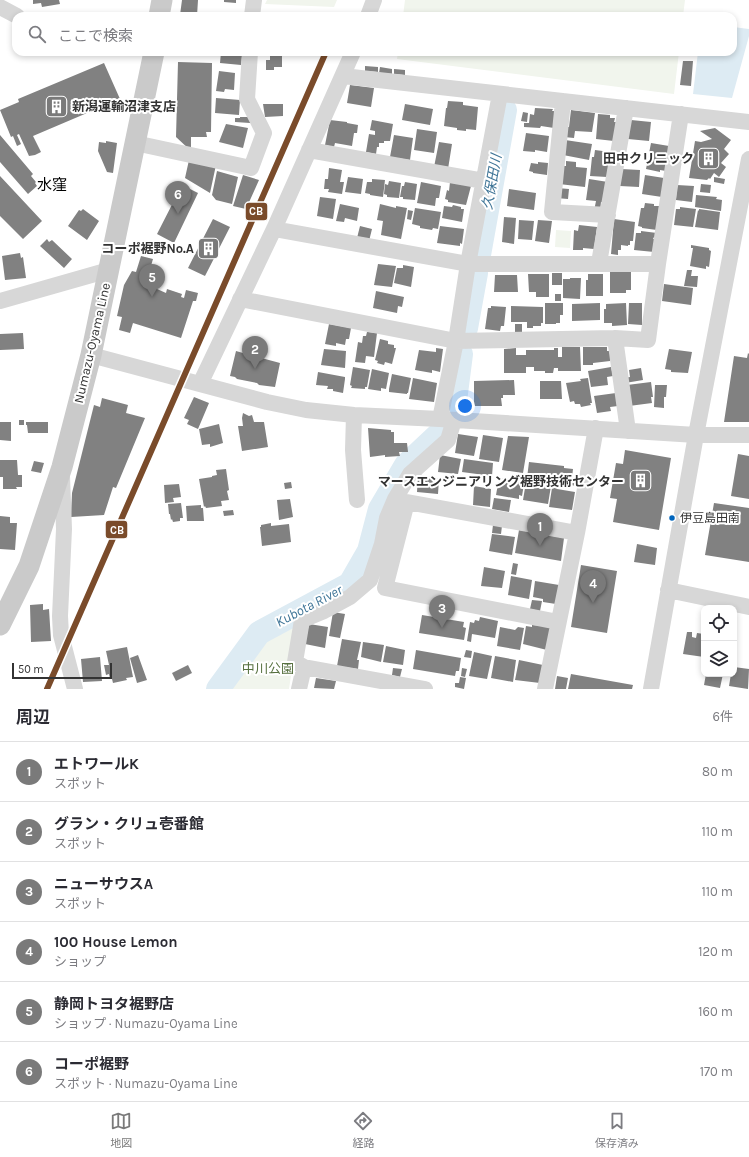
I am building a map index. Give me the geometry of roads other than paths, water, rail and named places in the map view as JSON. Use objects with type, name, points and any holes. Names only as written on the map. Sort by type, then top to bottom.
[{"type":"main road","points":[[160,12],[162,0]]},
{"type":"main road","name":"Numazu-Oyama Line","points":[[0,625],[29,566],[62,467],[91,355],[153,56]]},
{"type":"street","points":[[252,12],[254,0]]},
{"type":"street","points":[[370,12],[374,0]]},
{"type":"street","points":[[0,7],[12,13]]},
{"type":"street","points":[[135,143],[252,168],[264,133],[246,99],[250,56]]},
{"type":"street","points":[[200,384],[274,229],[351,56]]},
{"type":"street","points":[[343,76],[749,122]]},
{"type":"street","points":[[500,94],[468,264],[456,341],[447,420],[448,440],[410,474],[401,501],[384,588],[558,622]]},
{"type":"street","points":[[563,101],[552,212],[608,215]]},
{"type":"street","points":[[599,263],[626,108]]},
{"type":"street","points":[[240,298],[456,341],[615,338],[648,340],[681,114]]},
{"type":"street","points":[[310,150],[484,181]]},
{"type":"street","points":[[650,689],[696,435],[749,159]]},
{"type":"street","points":[[274,229],[468,264],[658,264]]},
{"type":"street","points":[[0,301],[109,270]]},
{"type":"street","points":[[615,338],[628,431]]},
{"type":"street","points":[[91,355],[306,410],[354,415],[696,435],[749,435]]},
{"type":"street","points":[[354,415],[353,450],[356,500]]},
{"type":"street","points":[[545,689],[577,533],[596,428]]},
{"type":"street","points":[[62,467],[64,529],[60,616],[61,635],[75,689]]},
{"type":"street","points":[[401,501],[577,533]]},
{"type":"street","points":[[401,501],[388,518],[382,544],[370,580],[350,596],[324,611],[302,620],[295,662],[304,666],[425,689]]},
{"type":"street","points":[[668,590],[749,607]]},
{"type":"street","points":[[300,689],[304,666]]},
{"type":"waterway","name":"久保田川","points":[[479,255],[505,110]]},
{"type":"waterway","name":"久保田川","points":[[466,328],[476,273]]},
{"type":"waterway","name":"久保田川","points":[[455,401],[461,354]]},
{"type":"waterway","name":"Kubota River","points":[[218,689],[259,633],[350,584],[369,551],[380,509],[406,465],[438,435]]},
{"type":"place","name":"新潟運輸沼津支店","points":[[57,106]]},
{"type":"place","name":"田中クリニック","points":[[709,158]]},
{"type":"place","name":"コーポ裾野","points":[[178,214]]},
{"type":"place","name":"コーポ裾野No.A","points":[[209,248]]},
{"type":"place","name":"静岡トヨタ裾野店","points":[[152,297]]},
{"type":"place","name":"グラン・クリュ壱番館","points":[[255,369]]},
{"type":"place","name":"マースエンジニアリング裾野技術センター","points":[[640,481]]},
{"type":"place","name":"伊豆島田南","points":[[672,518]]},
{"type":"place","name":"エトワールK","points":[[540,546]]},
{"type":"place","name":"100 House Lemon","points":[[593,603]]},
{"type":"place","name":"ニューサウスA","points":[[442,628]]},
{"type":"district","name":"水窪","points":[[52,185]]},
{"type":"park label","name":"中川公園","points":[[268,668]]}]
